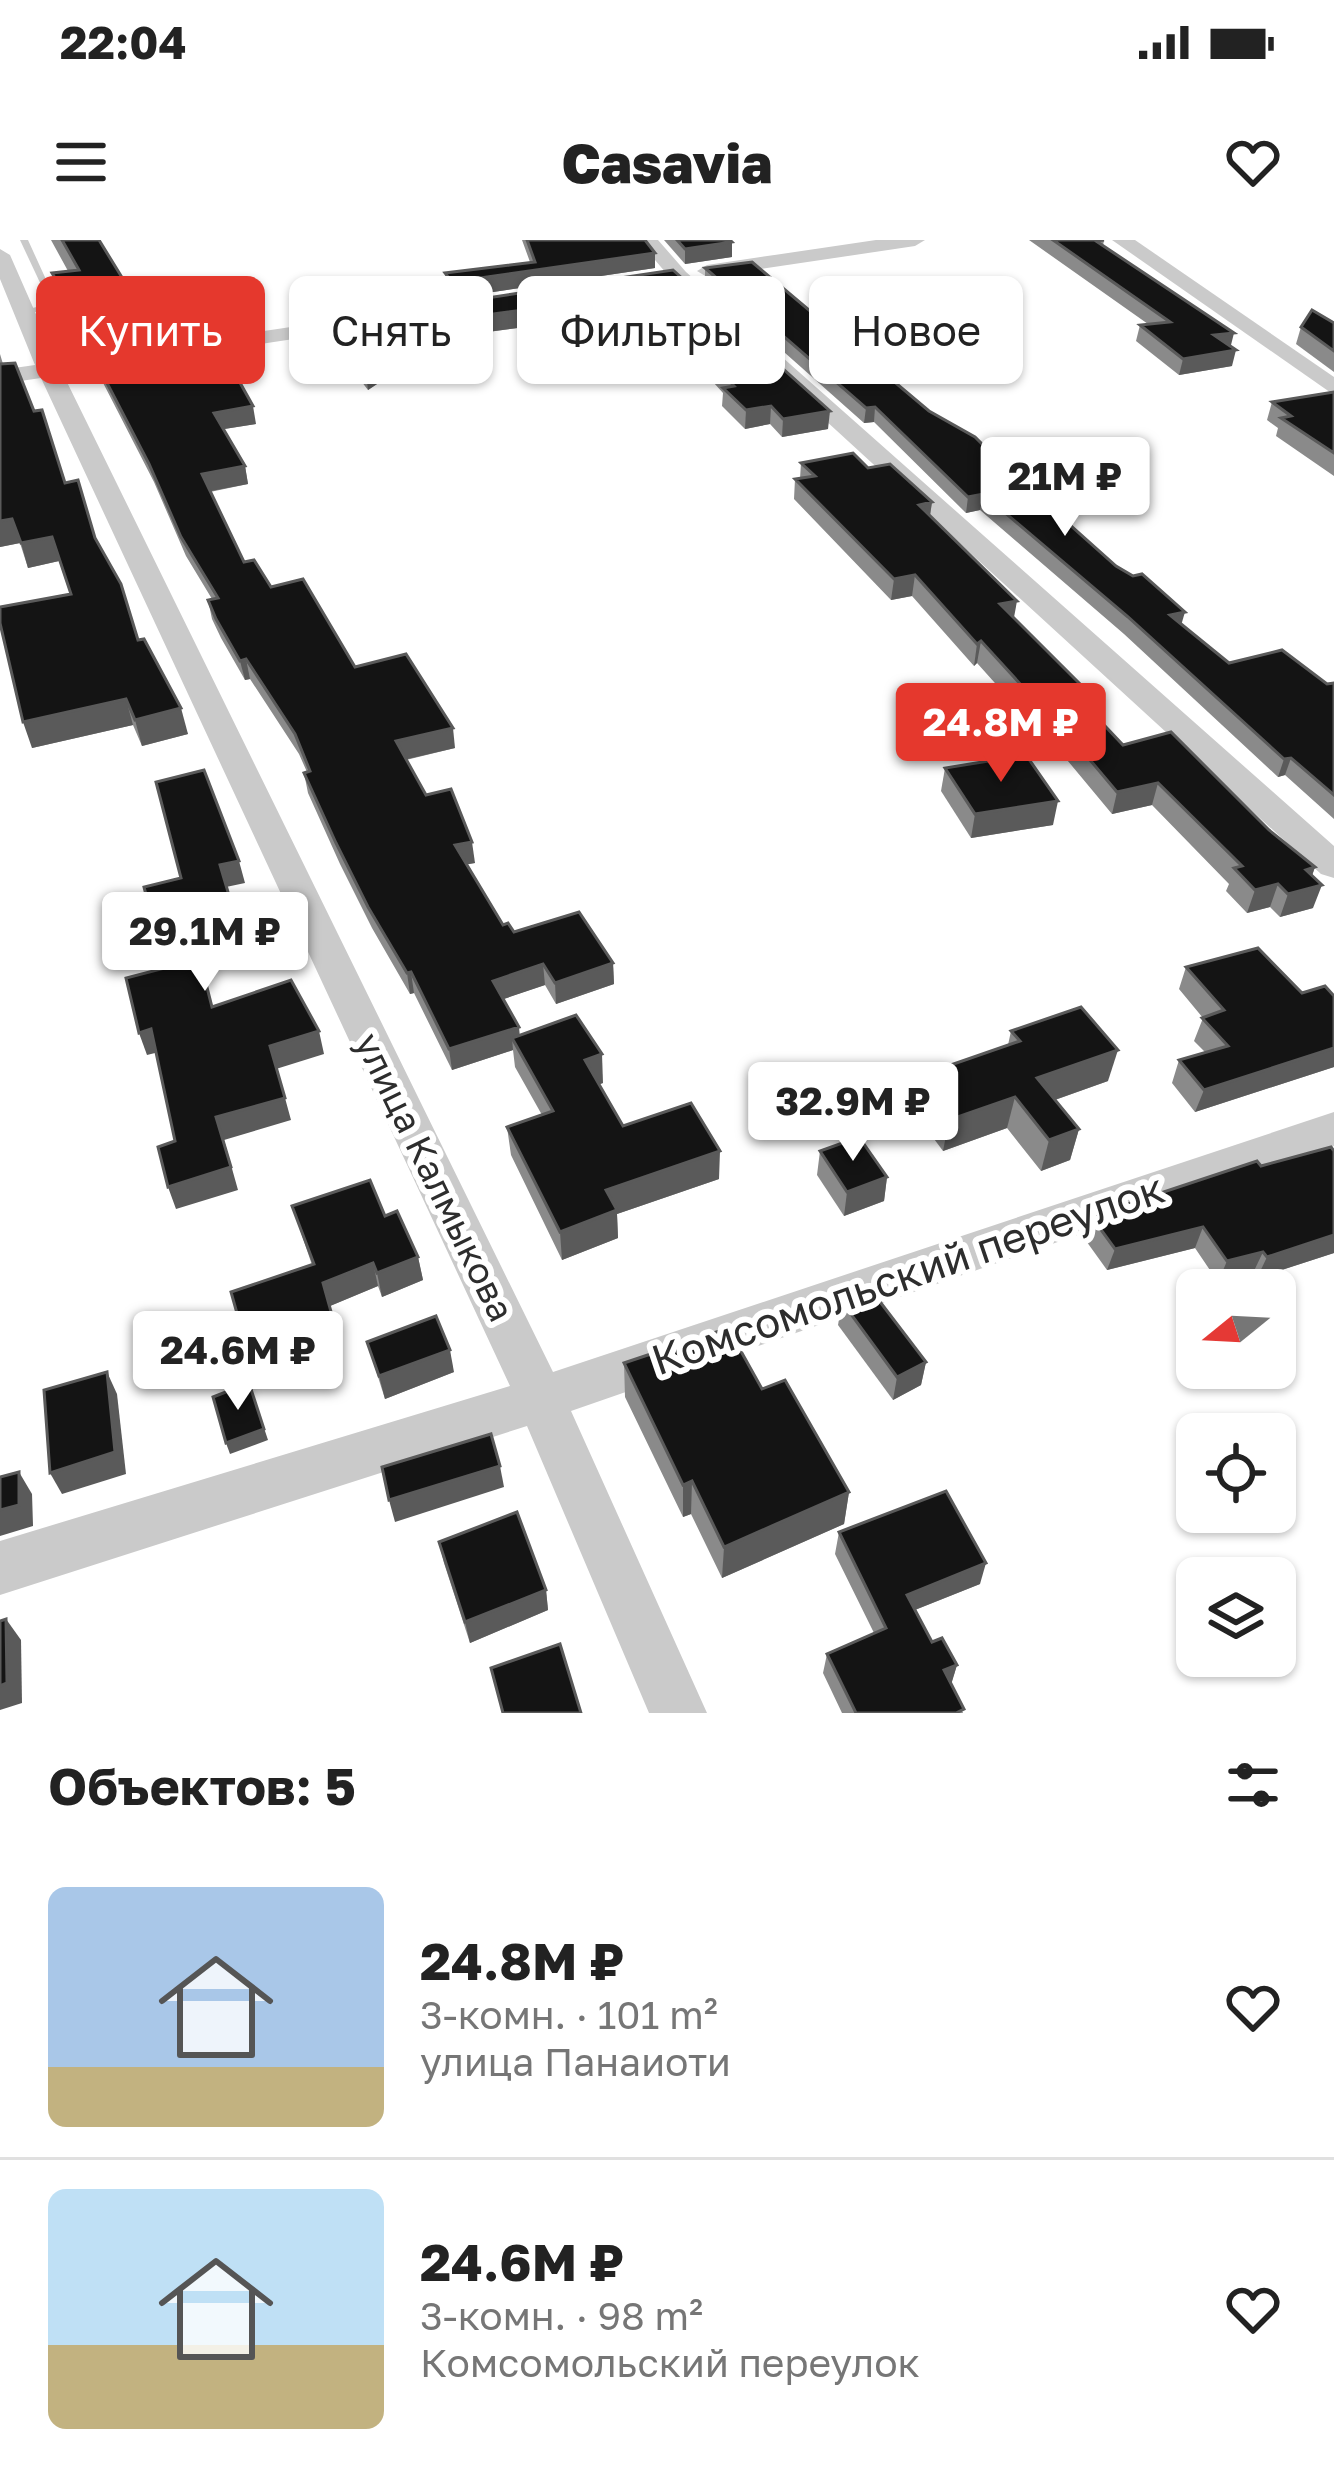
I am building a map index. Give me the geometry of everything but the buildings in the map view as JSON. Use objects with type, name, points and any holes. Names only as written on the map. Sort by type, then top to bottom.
[{"type":"street","points":[[648,240],[667,276]]},
{"type":"street","points":[[675,276],[916,240]]},
{"type":"street","points":[[1123,240],[1334,388]]},
{"type":"street","name":"улица Калмыкова","points":[[0,255],[36,340]]},
{"type":"street","points":[[265,336],[517,299]]},
{"type":"street","points":[[0,377],[36,370]]},
{"type":"street","points":[[785,380],[1334,866]]},
{"type":"street","name":"улица Калмыкова","points":[[56,384],[541,1399],[678,1713]]},
{"type":"street","name":"Комсомольский переулок","points":[[0,1568],[541,1399],[1334,1129]]},
{"type":"lane","points":[[24,240],[56,306],[24,311]]}]
